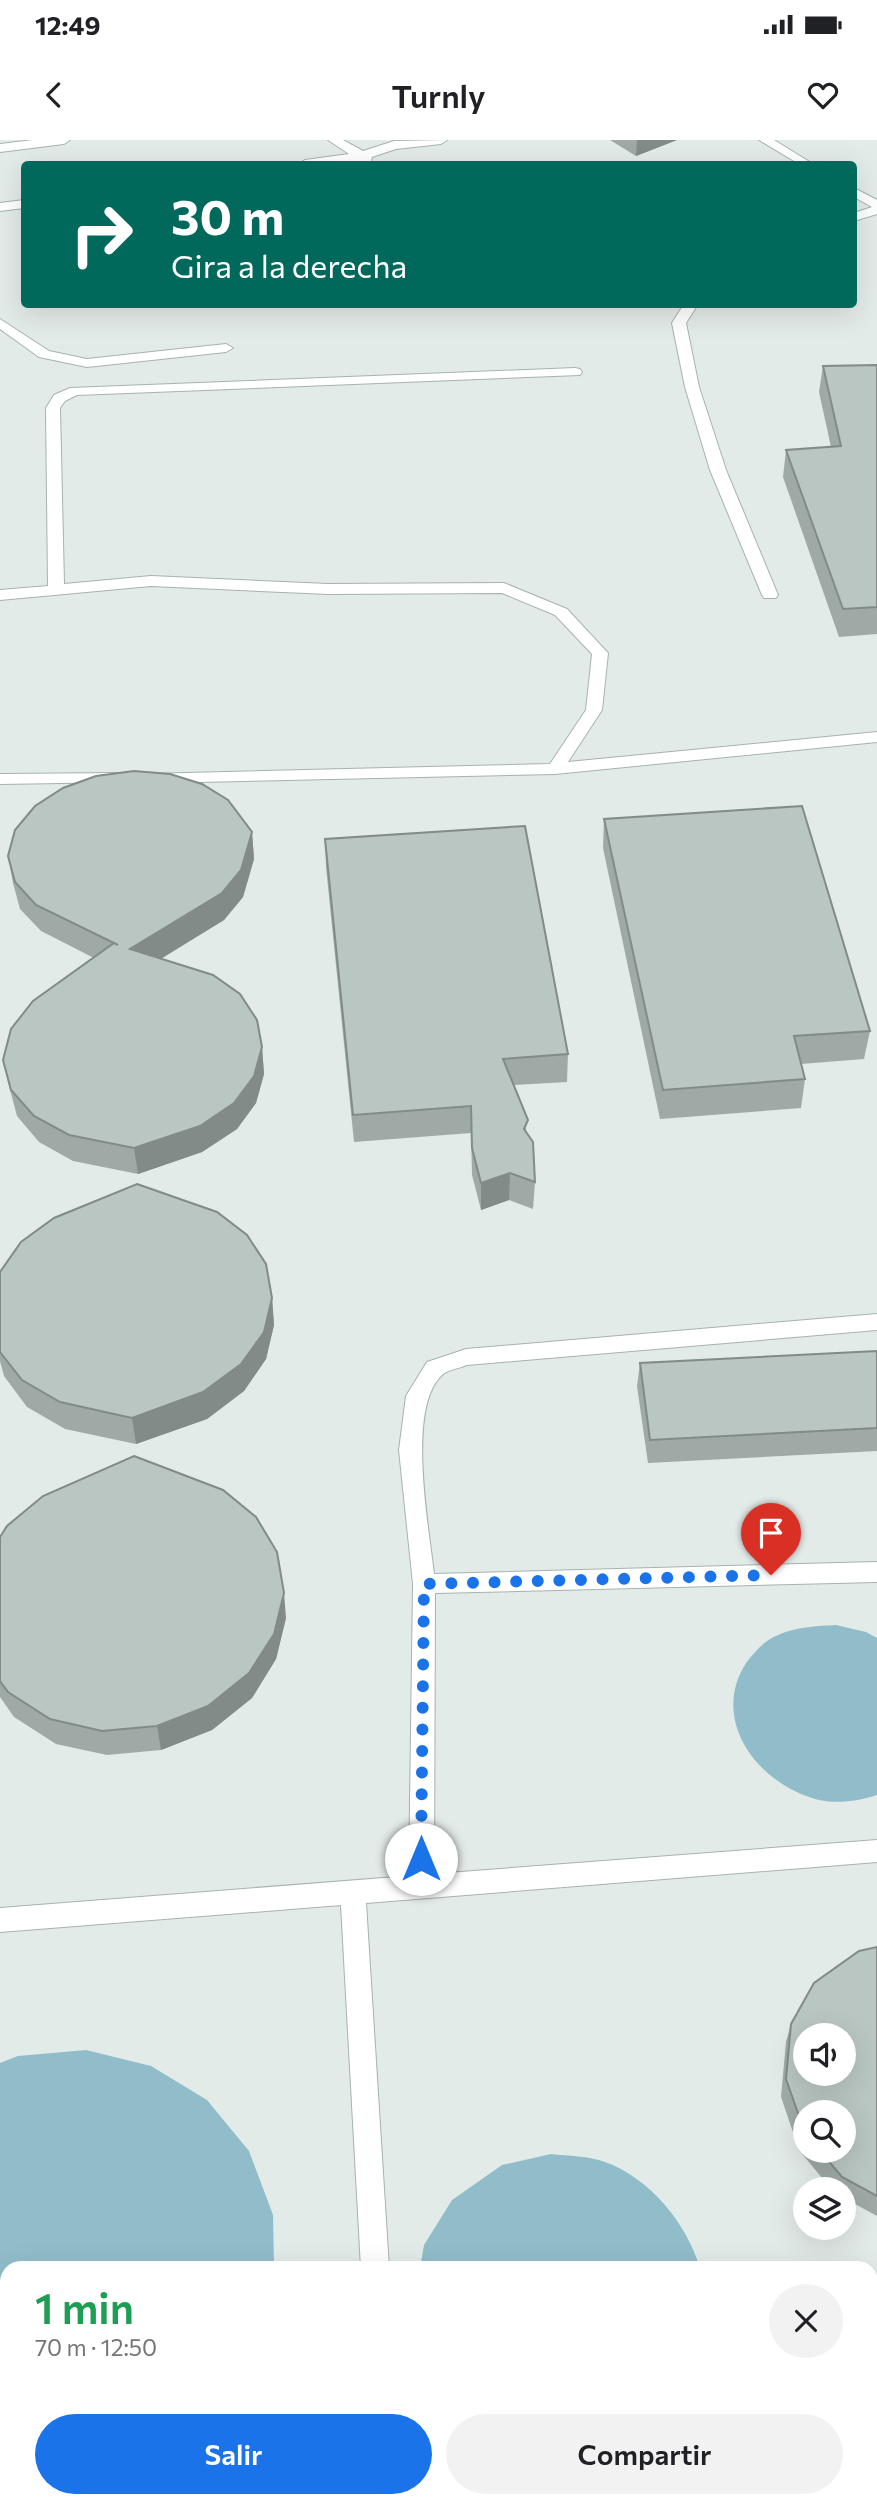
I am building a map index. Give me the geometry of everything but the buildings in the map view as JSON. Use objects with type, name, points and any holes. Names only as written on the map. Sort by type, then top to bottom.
[{"type":"street","points":[[0,148],[64,140]]},
{"type":"street","points":[[334,140],[371,161]]},
{"type":"street","points":[[326,161],[362,156],[396,143],[441,140]]},
{"type":"street","points":[[765,140],[802,161]]},
{"type":"street","points":[[857,194],[877,207]]},
{"type":"street","points":[[0,207],[21,204]]},
{"type":"street","points":[[857,216],[877,207]]},
{"type":"street","points":[[688,308],[679,323],[692,387],[718,470],[770,595]]},
{"type":"street","points":[[0,323],[44,354],[87,363],[226,348]]},
{"type":"street","points":[[56,590],[53,408],[59,397],[75,391],[148,386],[575,372]]},
{"type":"street","points":[[0,595],[151,581],[328,589],[504,588],[561,612],[600,653],[594,710],[555,769]]},
{"type":"street","points":[[0,779],[555,769],[877,737]]},
{"type":"street","points":[[421,1887],[424,1584],[410,1450],[417,1396],[435,1368],[466,1357],[877,1322]]},
{"type":"street","points":[[424,1584],[877,1572]]},
{"type":"street","points":[[0,1920],[877,1852]]},
{"type":"street","points":[[353,1892],[375,2261]]},
{"type":"water","points":[[836,1625],[866,1632],[877,1638],[877,1795],[841,1802],[819,1800],[797,1792],[777,1780],[746,1748],[737,1728],[733,1707],[736,1685],[746,1663],[764,1643],[792,1630]]},
{"type":"water","points":[[86,2050],[151,2066],[207,2100],[249,2151],[273,2215],[274,2261],[0,2261],[0,2063],[18,2056]]},
{"type":"water","points":[[551,2154],[599,2160],[621,2169],[637,2179],[664,2204],[686,2235],[698,2261],[421,2261],[424,2245],[452,2200],[502,2165]]},
{"type":"route","points":[[421,1859],[424,1584],[771,1575]]}]
